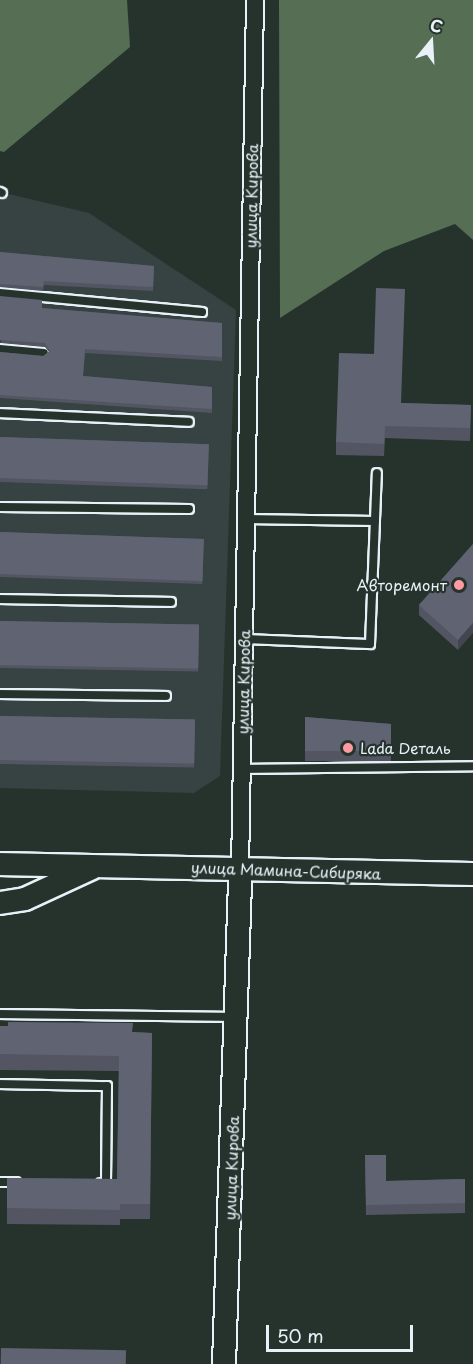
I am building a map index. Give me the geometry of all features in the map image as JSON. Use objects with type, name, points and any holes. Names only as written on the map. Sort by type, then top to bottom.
[{"type":"main road","name":"улица Мамина-Сибиряка","points":[[0,864],[99,864],[473,874]]},
{"type":"main road","name":"улица Мамина-Сибиряка","points":[[0,903],[25,899],[99,864]]},
{"type":"main road","name":"улица Кирова","points":[[224,1364],[240,869]]},
{"type":"street","name":"улица Кирова","points":[[240,869],[255,0]]},
{"type":"lane","points":[[0,293],[202,312]]},
{"type":"lane","points":[[0,349],[45,353]]},
{"type":"lane","points":[[0,413],[189,422]]},
{"type":"lane","points":[[243,639],[370,644],[377,473]]},
{"type":"lane","points":[[0,507],[189,509]]},
{"type":"lane","points":[[245,519],[375,521]]},
{"type":"lane","points":[[0,599],[171,602]]},
{"type":"lane","points":[[0,694],[166,696]]},
{"type":"lane","points":[[242,769],[473,766]]},
{"type":"lane","points":[[0,1014],[236,1017]]},
{"type":"lane","points":[[0,1084],[107,1086],[106,1183],[94,1183]]},
{"type":"lane","points":[[0,1182],[24,1182]]},
{"type":"shaded area","points":[[0,192],[89,213],[236,310],[220,776],[194,793],[0,788]]},
{"type":"green space","points":[[0,0],[127,0],[130,47],[4,152],[0,151]]},
{"type":"green space","points":[[279,0],[473,0],[473,240],[455,224],[384,251],[280,318]]},
{"type":"building","points":[[0,252],[154,266],[153,287],[44,281],[43,287],[0,284]]},
{"type":"building","points":[[376,288],[405,289],[401,403],[471,405],[470,428],[385,426],[384,444],[336,442],[339,353],[374,354]]},
{"type":"building","points":[[0,296],[42,300],[42,308],[222,323],[222,357],[85,349],[83,376],[212,387],[212,409],[0,395],[0,352],[43,356],[50,351],[45,343],[0,340]]},
{"type":"building","points":[[0,437],[209,444],[207,485],[0,478]]},
{"type":"building","points":[[0,532],[204,539],[202,581],[0,574]]},
{"type":"building","name":"Авторемонт","points":[[473,544],[473,623],[458,640],[419,605]]},
{"type":"building","points":[[0,621],[199,624],[198,668],[0,665]]},
{"type":"building","points":[[0,716],[195,719],[194,763],[0,760]]},
{"type":"building","name":"Lada Dеталь","points":[[305,717],[391,724],[391,751],[305,751]]},
{"type":"building","points":[[8,1022],[133,1023],[132,1032],[152,1033],[150,1204],[120,1204],[120,1210],[7,1208],[7,1178],[117,1179],[119,1056],[0,1054],[0,1026],[8,1026]]},
{"type":"building","points":[[365,1155],[386,1155],[386,1181],[465,1179],[465,1203],[366,1205]]},
{"type":"building","points":[[1,1348],[126,1350],[126,1364],[1,1364]]},
{"type":"place","name":"Авторемонт","points":[[459,585]]},
{"type":"place","name":"Lada Dеталь","points":[[348,748]]}]
